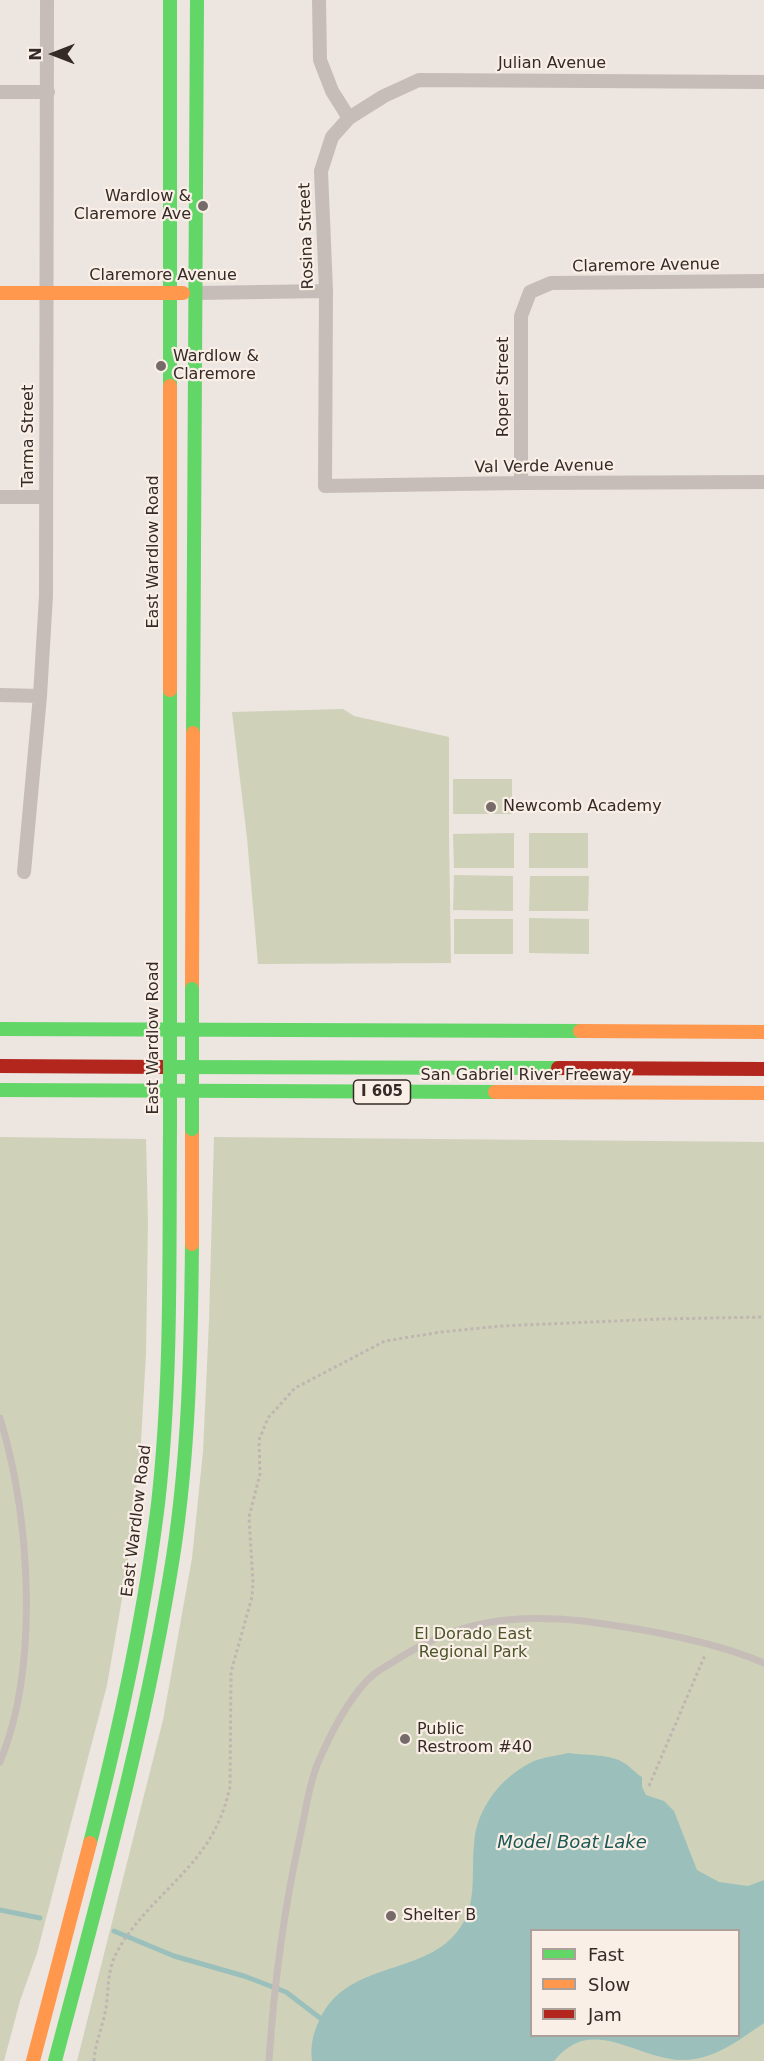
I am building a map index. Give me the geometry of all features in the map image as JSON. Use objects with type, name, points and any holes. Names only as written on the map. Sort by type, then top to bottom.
[{"type":"main road","name":"East Wardlow Road","points":[[33,2061],[115,1747],[136,1649],[162,1465],[168,1370],[170,1128],[170,0]]},
{"type":"main road","points":[[55,2061],[134,1756],[160,1633],[183,1473],[190,1347],[197,0]]},
{"type":"main road","name":"Claremore Avenue","points":[[0,293],[196,293]]},
{"type":"main road","points":[[0,1029],[764,1032]]},
{"type":"main road","name":"I 605","points":[[0,1066],[764,1069]]},
{"type":"main road","name":"San Gabriel River Freeway","points":[[0,1090],[764,1093]]},
{"type":"street","name":"Tarma Street","points":[[24,872],[40,696],[46,596],[47,0]]},
{"type":"street","points":[[319,0],[320,60],[332,91],[349,118]]},
{"type":"street","name":"Julian Avenue","points":[[349,118],[384,96],[419,80],[764,82]]},
{"type":"street","points":[[0,92],[48,92]]},
{"type":"street","name":"Rosina Street","points":[[325,486],[326,291],[321,171],[332,137],[349,118]]},
{"type":"street","name":"Claremore Avenue","points":[[530,292],[551,283],[764,281]]},
{"type":"street","name":"Claremore Avenue","points":[[196,293],[326,291]]},
{"type":"street","name":"Roper Street","points":[[521,483],[521,316],[530,292]]},
{"type":"street","name":"Val Verde Avenue","points":[[325,486],[764,482]]},
{"type":"street","points":[[0,497],[45,497]]},
{"type":"street","points":[[0,695],[40,696]]},
{"type":"lane","points":[[0,1418],[10,1454],[19,1509],[26,1619],[25,1665],[17,1713],[0,1762]]},
{"type":"lane","points":[[268,2061],[282,1928],[294,1863],[320,1759],[349,1704],[374,1675],[412,1651],[455,1629],[501,1619],[550,1618],[620,1626],[709,1645],[764,1663]]},
{"type":"path","points":[[94,2061],[106,2008],[108,1975],[117,1950],[137,1920],[199,1855],[217,1827],[226,1804],[230,1787],[231,1672],[254,1583],[249,1517],[260,1474],[259,1440],[268,1418],[295,1388],[385,1341],[418,1336],[501,1326],[764,1317]]},
{"type":"path","points":[[650,1786],[709,1645]]},
{"type":"green space","points":[[343,709],[354,716],[449,737],[451,963],[258,964],[247,838],[232,712]]},
{"type":"green space","points":[[453,779],[512,779],[512,814],[453,814]]},
{"type":"green space","points":[[514,833],[514,868],[454,868],[453,834]]},
{"type":"green space","points":[[529,833],[588,833],[588,868],[529,868]]},
{"type":"green space","points":[[454,875],[513,876],[513,911],[453,910]]},
{"type":"green space","points":[[530,876],[589,876],[588,911],[529,911]]},
{"type":"green space","points":[[529,918],[589,919],[589,954],[529,953]]},
{"type":"green space","points":[[454,919],[513,919],[513,954],[454,954]]},
{"type":"green space","points":[[0,1137],[146,1139],[148,1223],[146,1354],[140,1458],[126,1576],[107,1685],[37,1953],[20,2001],[4,2061],[0,2061]]},
{"type":"green space","name":"El Dorado East Regional Park","points":[[214,1137],[764,1142],[764,2061],[77,2061],[163,1720],[192,1558],[203,1452]]},
{"type":"water","name":"Model Boat Lake","points":[[568,1753],[605,1756],[619,1760],[642,1777],[642,1787],[646,1795],[664,1801],[674,1811],[697,1870],[719,1882],[748,1886],[764,1880],[764,2023],[725,2048],[693,2059],[664,2058],[614,2042],[598,2040],[583,2041],[568,2047],[554,2061],[312,2061],[315,2030],[331,2002],[347,1988],[365,1978],[424,1956],[442,1946],[457,1932],[464,1922],[471,1901],[474,1844],[485,1807],[492,1795],[510,1776],[536,1760]]},
{"type":"waterway","points":[[0,1910],[40,1918]]},
{"type":"waterway","points":[[114,1931],[174,1956],[244,1976],[286,1992],[320,2018]]},
{"type":"traffic: fast","points":[[170,0],[170,386]]},
{"type":"traffic: fast","points":[[193,733],[197,0]]},
{"type":"traffic: fast","points":[[170,690],[170,986]]},
{"type":"traffic: fast","points":[[170,986],[170,1128]]},
{"type":"traffic: fast","points":[[192,989],[192,1129]]},
{"type":"traffic: fast","points":[[0,1029],[580,1031]]},
{"type":"traffic: fast","points":[[166,1067],[558,1068]]},
{"type":"traffic: fast","points":[[0,1090],[495,1092]]},
{"type":"traffic: fast","points":[[90,1843],[130,1675],[146,1590],[158,1504],[168,1363],[170,1128]]},
{"type":"traffic: fast","points":[[55,2061],[105,1873],[135,1748],[173,1557],[186,1440],[192,1244]]},
{"type":"traffic: slow","points":[[0,293],[183,293]]},
{"type":"traffic: slow","points":[[170,386],[170,690]]},
{"type":"traffic: slow","points":[[192,989],[193,733]]},
{"type":"traffic: slow","points":[[580,1031],[764,1032]]},
{"type":"traffic: slow","points":[[495,1092],[764,1093]]},
{"type":"traffic: slow","points":[[192,1129],[192,1244]]},
{"type":"traffic: slow","points":[[33,2061],[90,1843]]},
{"type":"traffic: jam","points":[[0,1066],[166,1067]]},
{"type":"traffic: jam","points":[[558,1068],[764,1069]]},
{"type":"place","name":"Wardlow & Claremore Ave","points":[[203,206]]},
{"type":"place","name":"Wardlow & Claremore","points":[[161,366]]},
{"type":"place","name":"Newcomb Academy","points":[[491,807]]},
{"type":"place","name":"Public Restroom #40","points":[[405,1739]]},
{"type":"place","name":"Shelter B","points":[[391,1916]]}]
